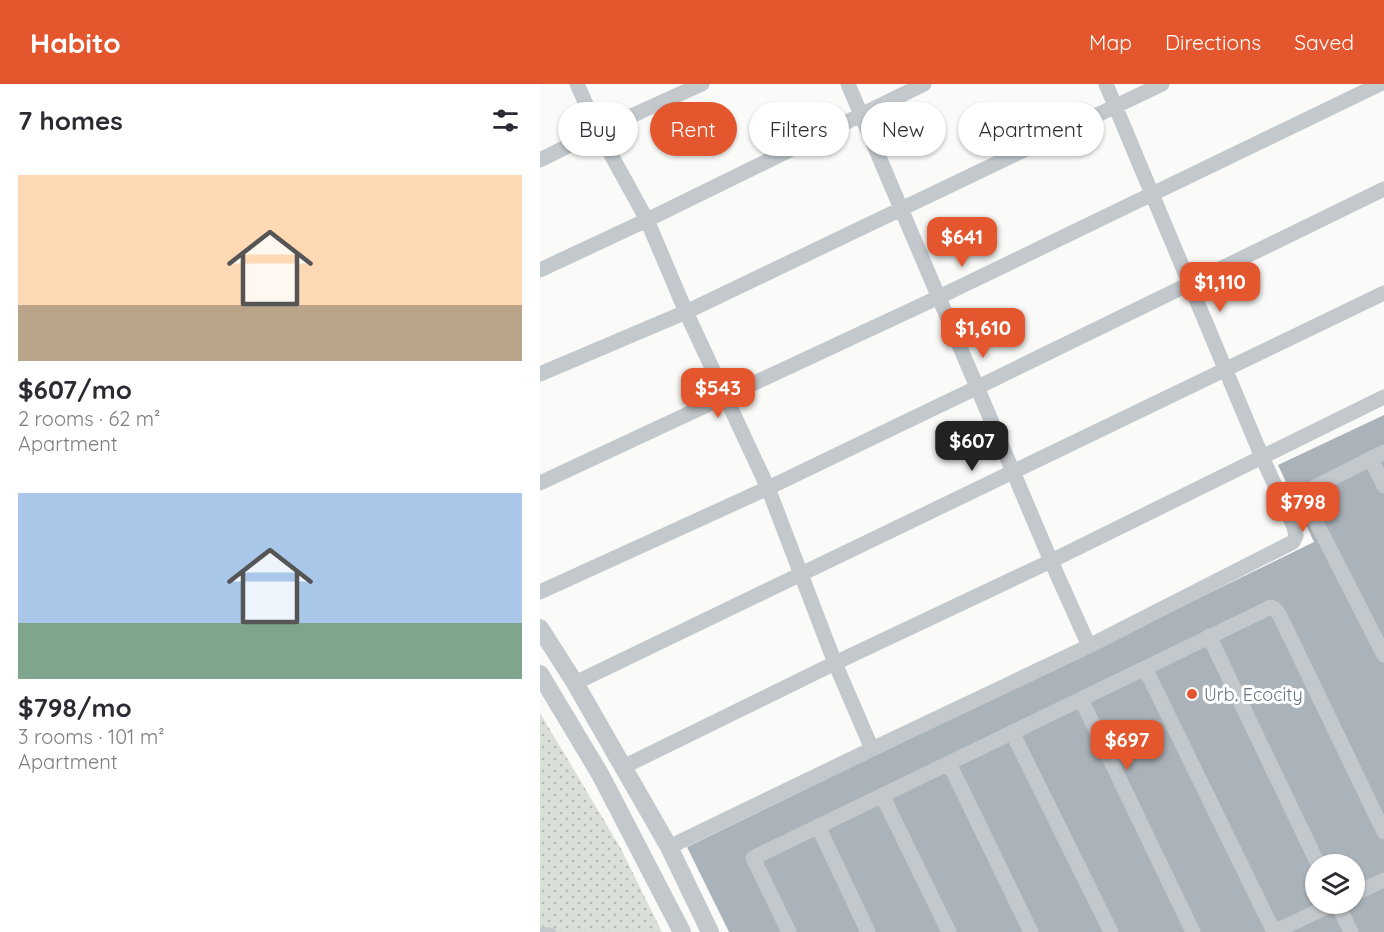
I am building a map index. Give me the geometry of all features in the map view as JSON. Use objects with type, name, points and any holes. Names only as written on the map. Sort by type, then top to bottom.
[{"type":"street","points":[[578,84],[586,102]]},
{"type":"street","points":[[638,113],[702,84]]},
{"type":"street","points":[[540,270],[861,114],[848,84]]},
{"type":"street","points":[[886,102],[924,84]]},
{"type":"street","points":[[669,847],[1089,646],[1293,542],[1296,536],[1294,527],[1262,457],[1106,84]]},
{"type":"street","points":[[540,374],[686,312],[1162,84]]},
{"type":"street","points":[[540,483],[939,297],[1380,84]]},
{"type":"street","points":[[540,160],[558,151]]},
{"type":"street","points":[[612,156],[647,220],[686,312],[768,488],[872,749]]},
{"type":"street","points":[[879,156],[1089,646]]},
{"type":"street","points":[[540,592],[768,488],[1384,189]]},
{"type":"street","points":[[575,683],[1384,293]]},
{"type":"street","points":[[623,767],[1051,561],[1384,397]]},
{"type":"street","points":[[1384,486],[1377,456],[1315,487],[1309,495],[1309,508],[1384,656]]},
{"type":"street","points":[[789,932],[753,858],[1271,607],[1276,610],[1384,832]]},
{"type":"street","points":[[540,628],[575,683],[669,847],[710,932]]},
{"type":"street","points":[[1209,636],[1313,854]]},
{"type":"street","points":[[1145,668],[1274,932],[1312,914]]},
{"type":"street","points":[[540,674],[600,774],[682,932]]},
{"type":"street","points":[[1081,699],[1193,932]]},
{"type":"street","points":[[1012,732],[1111,932]]},
{"type":"street","points":[[949,763],[1031,932]]},
{"type":"street","points":[[882,795],[949,932]]},
{"type":"street","points":[[818,826],[868,932]]},
{"type":"street","points":[[1365,889],[1384,880]]},
{"type":"street","points":[[1342,914],[1351,932]]},
{"type":"lane","points":[[540,932],[552,932]]},
{"type":"shaded area","points":[[540,713],[620,847],[662,932],[540,932]]},
{"type":"building","name":"Urb. Ecocity","points":[[1384,415],[1384,932],[729,932],[687,847],[1314,542],[1278,465]]},
{"type":"place","name":"Urb. Ecocity","points":[[1192,694]]}]
